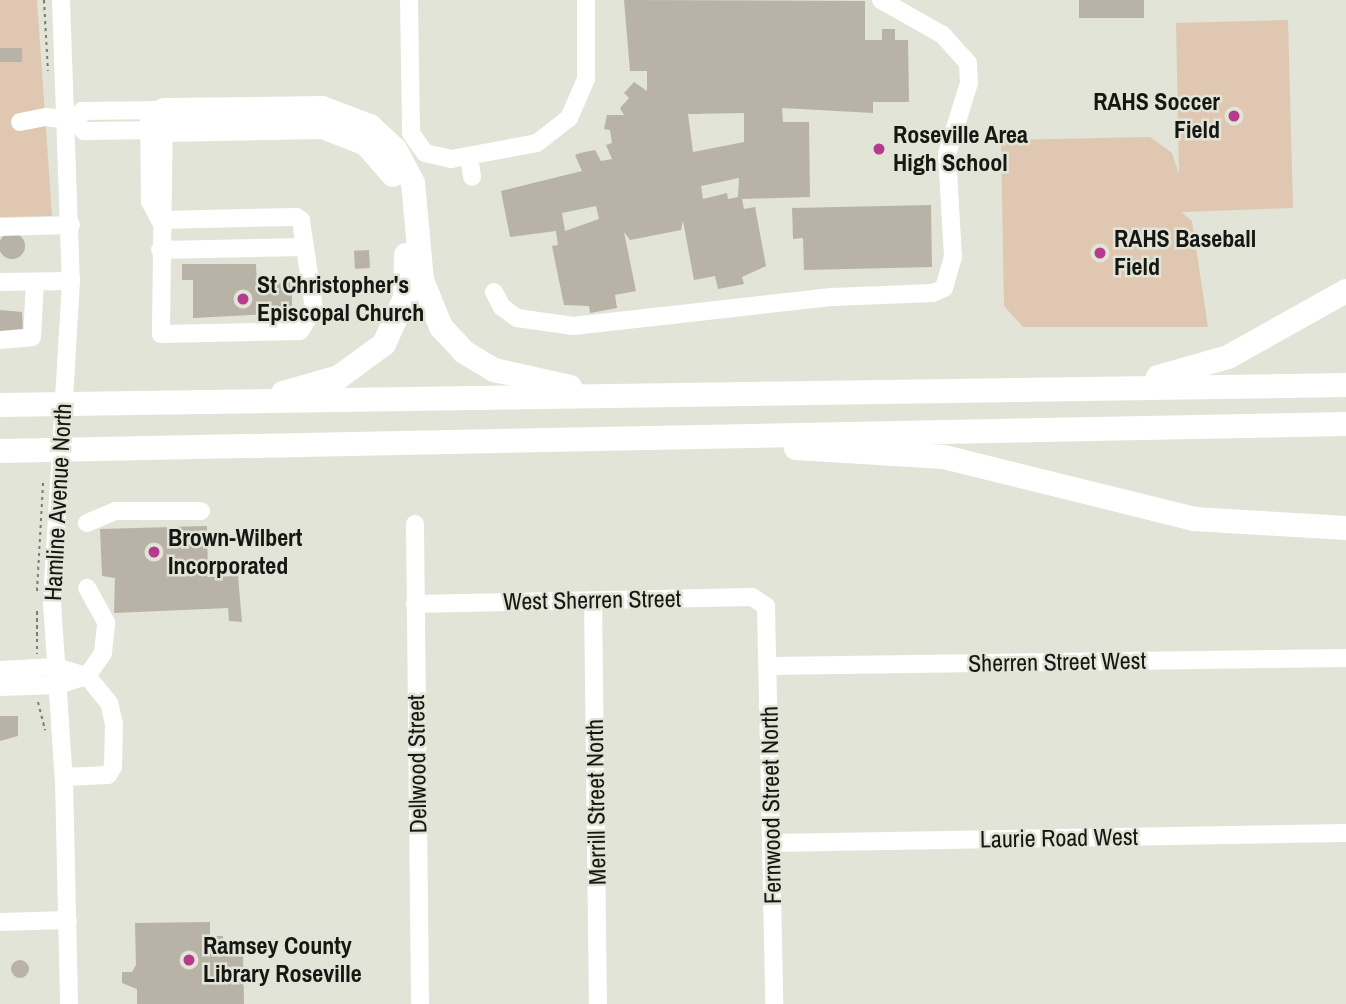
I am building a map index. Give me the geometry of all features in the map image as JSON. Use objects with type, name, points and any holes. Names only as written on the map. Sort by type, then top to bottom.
[{"type":"highway","points":[[156,120],[322,108],[370,126],[395,149],[413,183],[422,280],[432,313],[452,341],[478,362],[511,376],[654,398]]},
{"type":"highway","points":[[156,120],[309,126],[339,131],[366,144],[387,165],[405,213],[405,298],[393,330],[369,359],[305,388],[201,404]]},
{"type":"highway","points":[[1047,390],[1211,365],[1346,291]]},
{"type":"highway","points":[[0,405],[654,398],[1346,385]]},
{"type":"highway","points":[[0,451],[1346,424]]},
{"type":"highway","points":[[638,439],[944,457],[1194,519],[1346,528]]},
{"type":"street","name":"Hamline Avenue North","points":[[61,0],[71,281],[58,471],[56,676],[64,777],[69,1004]]},
{"type":"street","points":[[409,0],[414,141],[432,156],[469,157],[537,143],[569,118],[586,79],[586,0]]},
{"type":"street","points":[[494,292],[502,307],[517,318],[573,326],[833,297],[933,293],[944,288],[953,257],[947,154],[969,83],[968,63],[943,35],[881,0]]},
{"type":"street","points":[[23,121],[46,117],[64,121],[82,111],[156,120],[161,334],[300,331],[308,323],[315,290],[301,220],[160,220]]},
{"type":"street","points":[[469,157],[472,177]]},
{"type":"street","points":[[0,227],[71,225]]},
{"type":"street","points":[[160,250],[305,247]]},
{"type":"street","points":[[0,282],[71,281]]},
{"type":"street","points":[[0,340],[32,337],[35,282]]},
{"type":"street","points":[[87,523],[115,511],[201,511]]},
{"type":"street","name":"Dellwood Street","points":[[415,524],[420,1004]]},
{"type":"street","points":[[87,588],[102,607],[107,640],[87,677]]},
{"type":"street","name":"West Sherren Street","points":[[415,604],[752,597],[766,606]]},
{"type":"street","name":"Merrill Street North","points":[[593,600],[598,1004]]},
{"type":"street","name":"Fernwood Street North","points":[[766,606],[774,1004]]},
{"type":"street","name":"Sherren Street West","points":[[769,666],[1346,658]]},
{"type":"street","points":[[0,670],[87,677],[109,704],[114,724],[113,767],[108,775],[64,777]]},
{"type":"street","points":[[0,687],[56,676]]},
{"type":"street","name":"Laurie Road West","points":[[772,842],[1346,833]]},
{"type":"street","points":[[0,922],[68,920]]},
{"type":"shaded area","points":[[0,0],[37,0],[52,216],[0,217]]},
{"type":"shaded area","name":"RAHS Baseball Field","points":[[1288,20],[1293,208],[1181,212],[1192,221],[1208,327],[1023,327],[1004,306],[1001,140],[1150,137],[1172,153],[1179,174],[1176,23]]},
{"type":"building","name":"Roseville Area High School","points":[[624,0],[865,1],[865,40],[882,40],[882,29],[895,29],[895,40],[908,40],[909,102],[873,102],[873,113],[782,108],[783,122],[809,122],[810,197],[742,199],[744,209],[755,207],[766,266],[742,277],[744,284],[718,289],[715,276],[694,280],[683,221],[681,230],[630,240],[624,232],[636,291],[615,295],[617,308],[590,313],[589,306],[564,305],[552,246],[558,245],[556,231],[510,237],[501,191],[582,171],[575,155],[580,153],[595,150],[601,161],[612,159],[606,145],[612,143],[610,130],[604,129],[607,115],[624,115],[620,108],[629,98],[624,93],[634,82],[647,91],[647,71],[630,71]],"holes":[[[744,113],[744,142],[693,152],[688,114]],[[739,178],[738,197],[728,199],[727,193],[703,199],[701,186]],[[596,206],[599,219],[565,231],[562,213]]]},
{"type":"building","points":[[1079,0],[1144,0],[1144,18],[1079,18]]},
{"type":"building","points":[[0,48],[22,48],[22,62],[0,62]]},
{"type":"building","name":"Roseville Area High School","points":[[931,205],[932,267],[804,270],[803,238],[793,239],[792,208]]},
{"type":"building","points":[[12,233],[21,237],[25,246],[21,255],[12,259],[3,255],[-1,246],[3,237]]},
{"type":"building","points":[[369,250],[370,268],[355,269],[354,251]]},
{"type":"building","name":"St Christopher's Episcopal Church","points":[[182,264],[256,264],[257,286],[292,282],[292,313],[193,318],[193,280],[182,280]]},
{"type":"building","points":[[0,310],[22,312],[23,333],[0,332]]},
{"type":"building","name":"Brown-Wilbert Incorporated","points":[[207,526],[208,577],[238,576],[242,622],[229,621],[228,608],[114,613],[115,578],[102,576],[100,529]]},
{"type":"building","points":[[0,716],[18,716],[18,736],[0,741]]},
{"type":"building","name":"Ramsey County Library Roseville","points":[[210,922],[210,936],[223,936],[223,954],[243,954],[244,1004],[137,1004],[137,989],[122,983],[122,972],[132,972],[136,965],[135,923]]},
{"type":"building","points":[[16,960],[24,960],[29,969],[27,976],[16,978],[11,973],[11,965]]},
{"type":"place","name":"RAHS Soccer Field","points":[[1234,116]]},
{"type":"place","name":"Roseville Area High School","points":[[879,149]]},
{"type":"place","name":"RAHS Baseball Field","points":[[1100,253]]},
{"type":"place","name":"St Christopher's Episcopal Church","points":[[243,299]]},
{"type":"place","name":"Brown-Wilbert Incorporated","points":[[154,552]]},
{"type":"place","name":"Ramsey County Library Roseville","points":[[189,960]]}]
